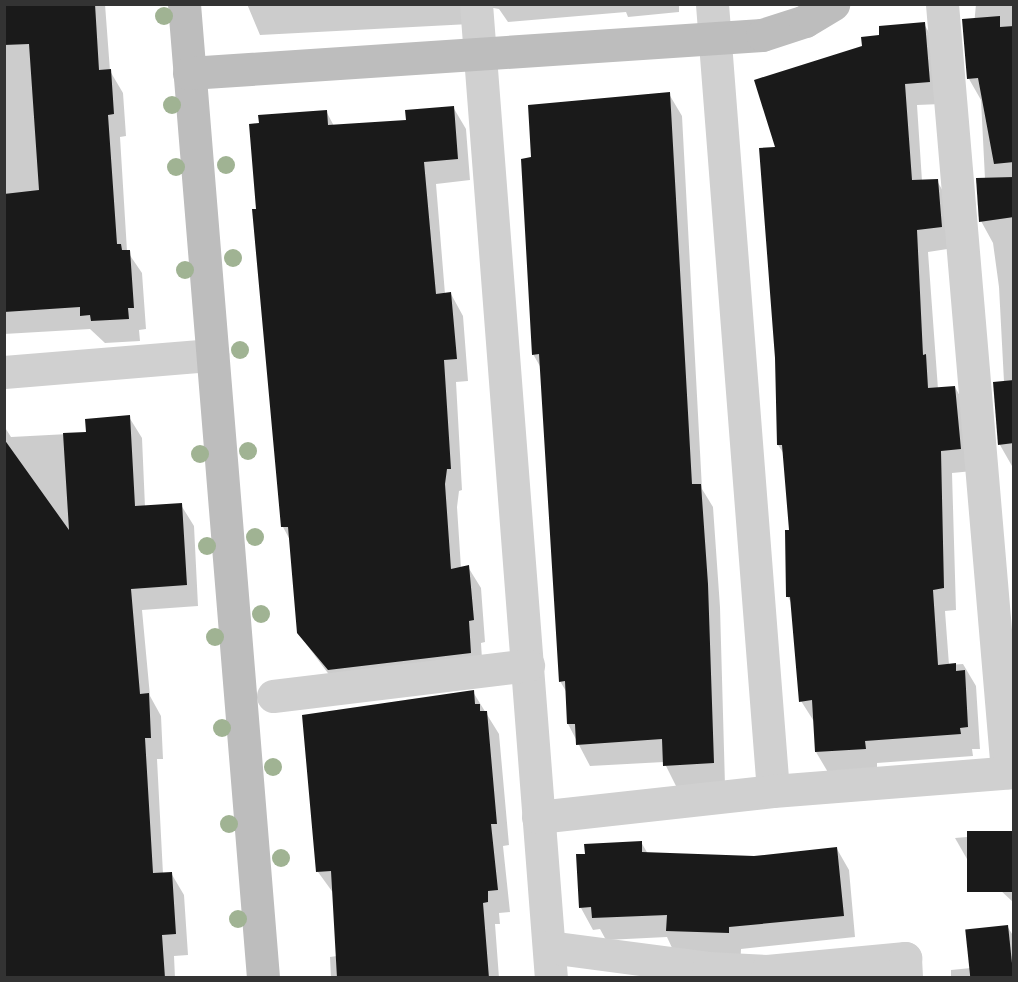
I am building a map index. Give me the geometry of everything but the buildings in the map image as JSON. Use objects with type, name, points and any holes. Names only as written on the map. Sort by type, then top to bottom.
[{"type":"street","points":[[184,4],[263,978]]},
{"type":"street","points":[[476,4],[550,962],[767,971],[905,958],[906,978]]},
{"type":"street","points":[[711,4],[773,791]]},
{"type":"street","points":[[189,73],[762,35],[805,21],[833,4]]},
{"type":"street","points":[[538,817],[773,791],[1010,772],[942,4]]},
{"type":"street","points":[[4,372],[213,355]]},
{"type":"street","points":[[273,696],[528,665]]}]
